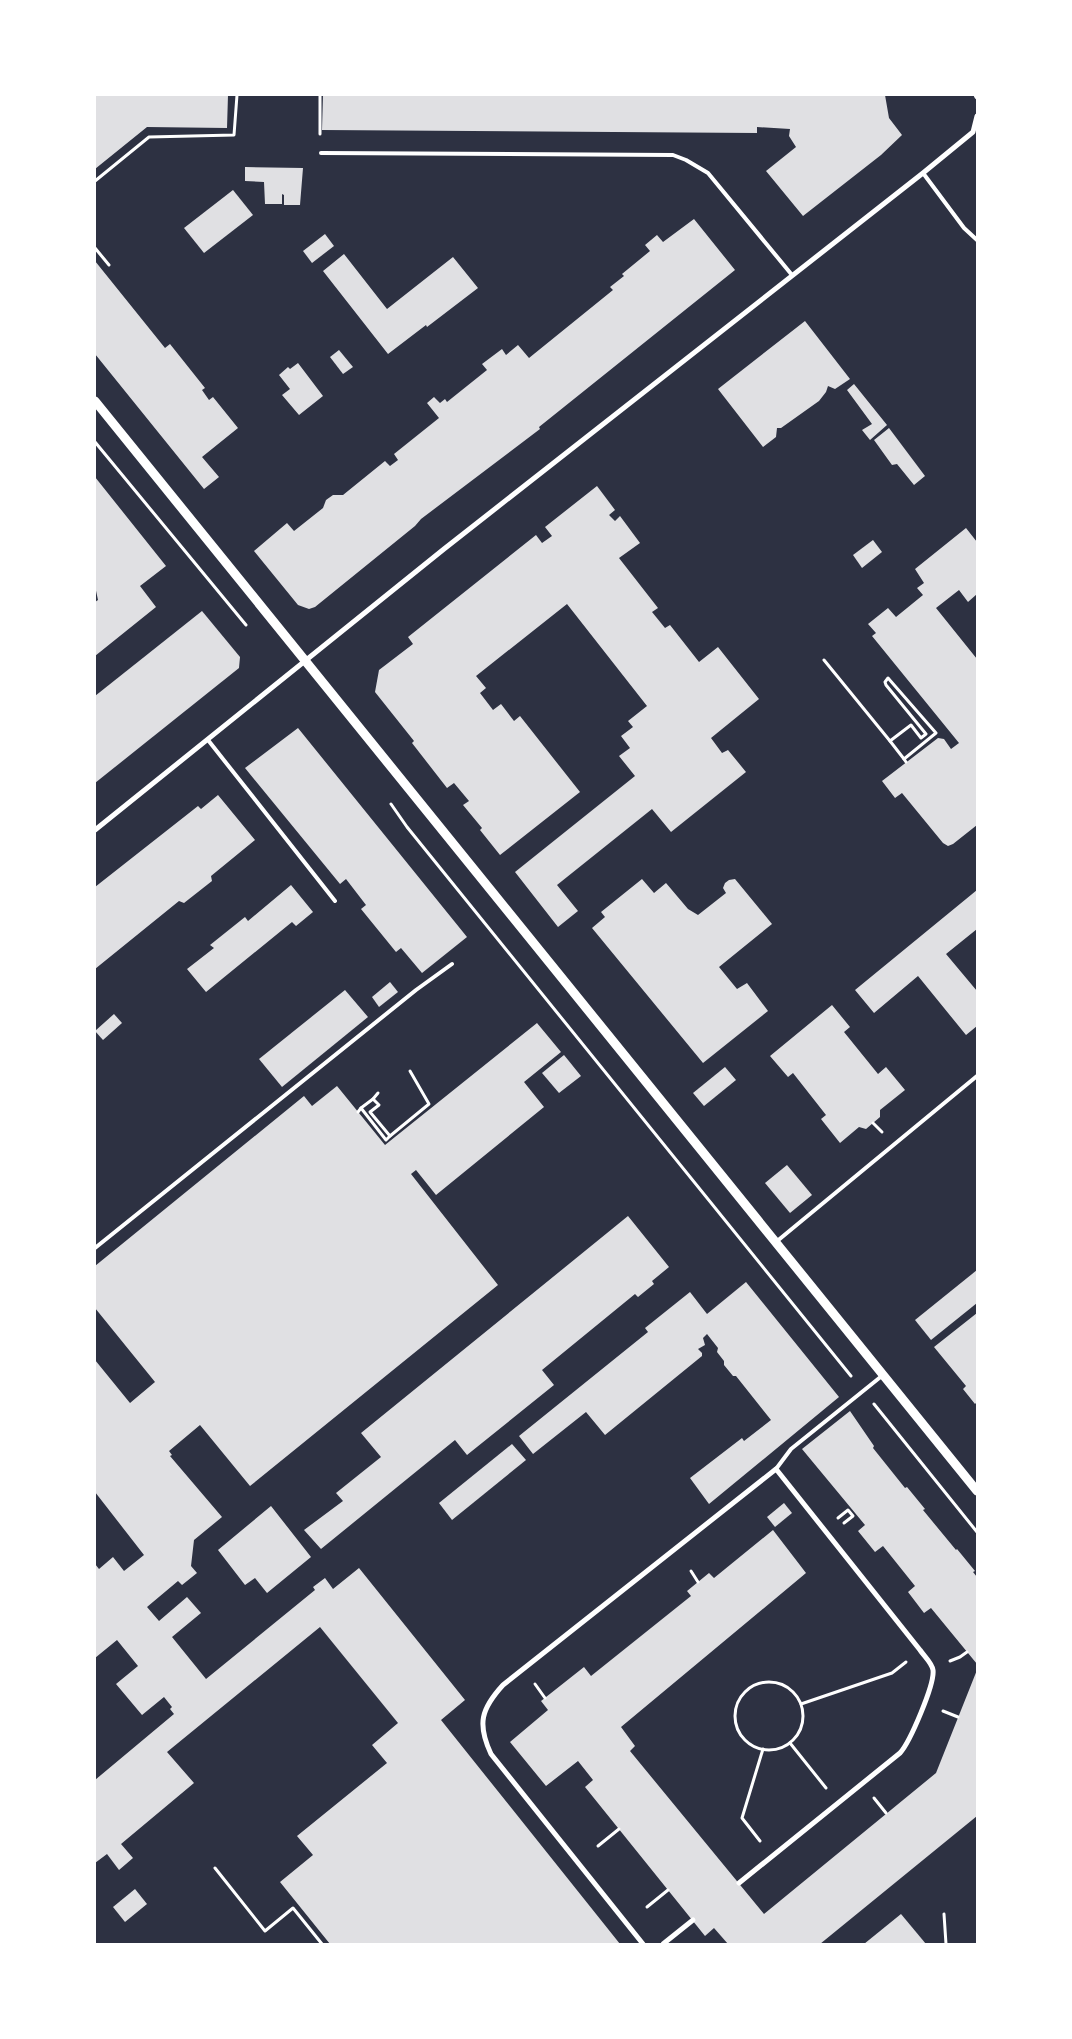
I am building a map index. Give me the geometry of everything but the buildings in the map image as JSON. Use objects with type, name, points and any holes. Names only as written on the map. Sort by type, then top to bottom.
[{"type":"street","points":[[95,830],[305,660],[923,173],[973,132],[977,116]]},
{"type":"street","points":[[95,401],[977,1491]]},
{"type":"street","points":[[643,1944],[491,1754],[484,1740],[482,1725],[485,1709],[503,1686],[776,1469],[920,1650],[930,1664],[933,1676],[906,1746],[893,1760],[740,1883]]},
{"type":"street","points":[[663,1944],[693,1920]]},
{"type":"lane","points":[[321,152],[673,155],[708,173],[792,275]]},
{"type":"lane","points":[[923,173],[964,228],[977,240]]},
{"type":"lane","points":[[208,740],[335,901]]},
{"type":"lane","points":[[95,1248],[416,990],[452,964]]},
{"type":"lane","points":[[776,1242],[977,1076]]},
{"type":"lane","points":[[776,1469],[791,1448],[883,1375]]},
{"type":"path","points":[[95,181],[149,137],[234,135],[237,95]]},
{"type":"path","points":[[320,95],[320,128]]},
{"type":"path","points":[[95,248],[109,265]]},
{"type":"path","points":[[95,442],[213,587],[250,629]]},
{"type":"path","points":[[824,660],[905,760],[936,733],[888,678],[885,682],[886,684],[926,734],[921,738],[911,725],[890,741]]},
{"type":"path","points":[[387,798],[407,827],[977,1532]]},
{"type":"path","points":[[378,1093],[360,1110],[386,1140],[429,1104],[410,1071]]},
{"type":"path","points":[[373,1099],[378,1105],[370,1112],[390,1136]]},
{"type":"path","points":[[843,1524],[853,1516],[848,1510]]},
{"type":"path","points":[[691,1571],[698,1582]]},
{"type":"path","points":[[801,1704],[892,1673],[920,1650]]},
{"type":"path","points":[[947,1662],[967,1652]]},
{"type":"path","points":[[762,1682],[781,1683],[796,1694],[803,1713],[802,1728],[790,1743],[776,1749],[763,1749],[743,1738],[736,1722],[736,1706],[746,1691],[762,1682]]},
{"type":"path","points":[[534,1684],[545,1698]]},
{"type":"path","points":[[938,1709],[958,1717]]},
{"type":"path","points":[[790,1743],[838,1804]]},
{"type":"path","points":[[763,1749],[742,1818],[773,1857]]},
{"type":"path","points":[[872,1796],[886,1813]]},
{"type":"path","points":[[598,1846],[619,1829]]},
{"type":"path","points":[[216,1868],[265,1931],[293,1908],[322,1944]]},
{"type":"path","points":[[647,1907],[668,1890]]},
{"type":"path","points":[[944,1914],[946,1944]]}]
